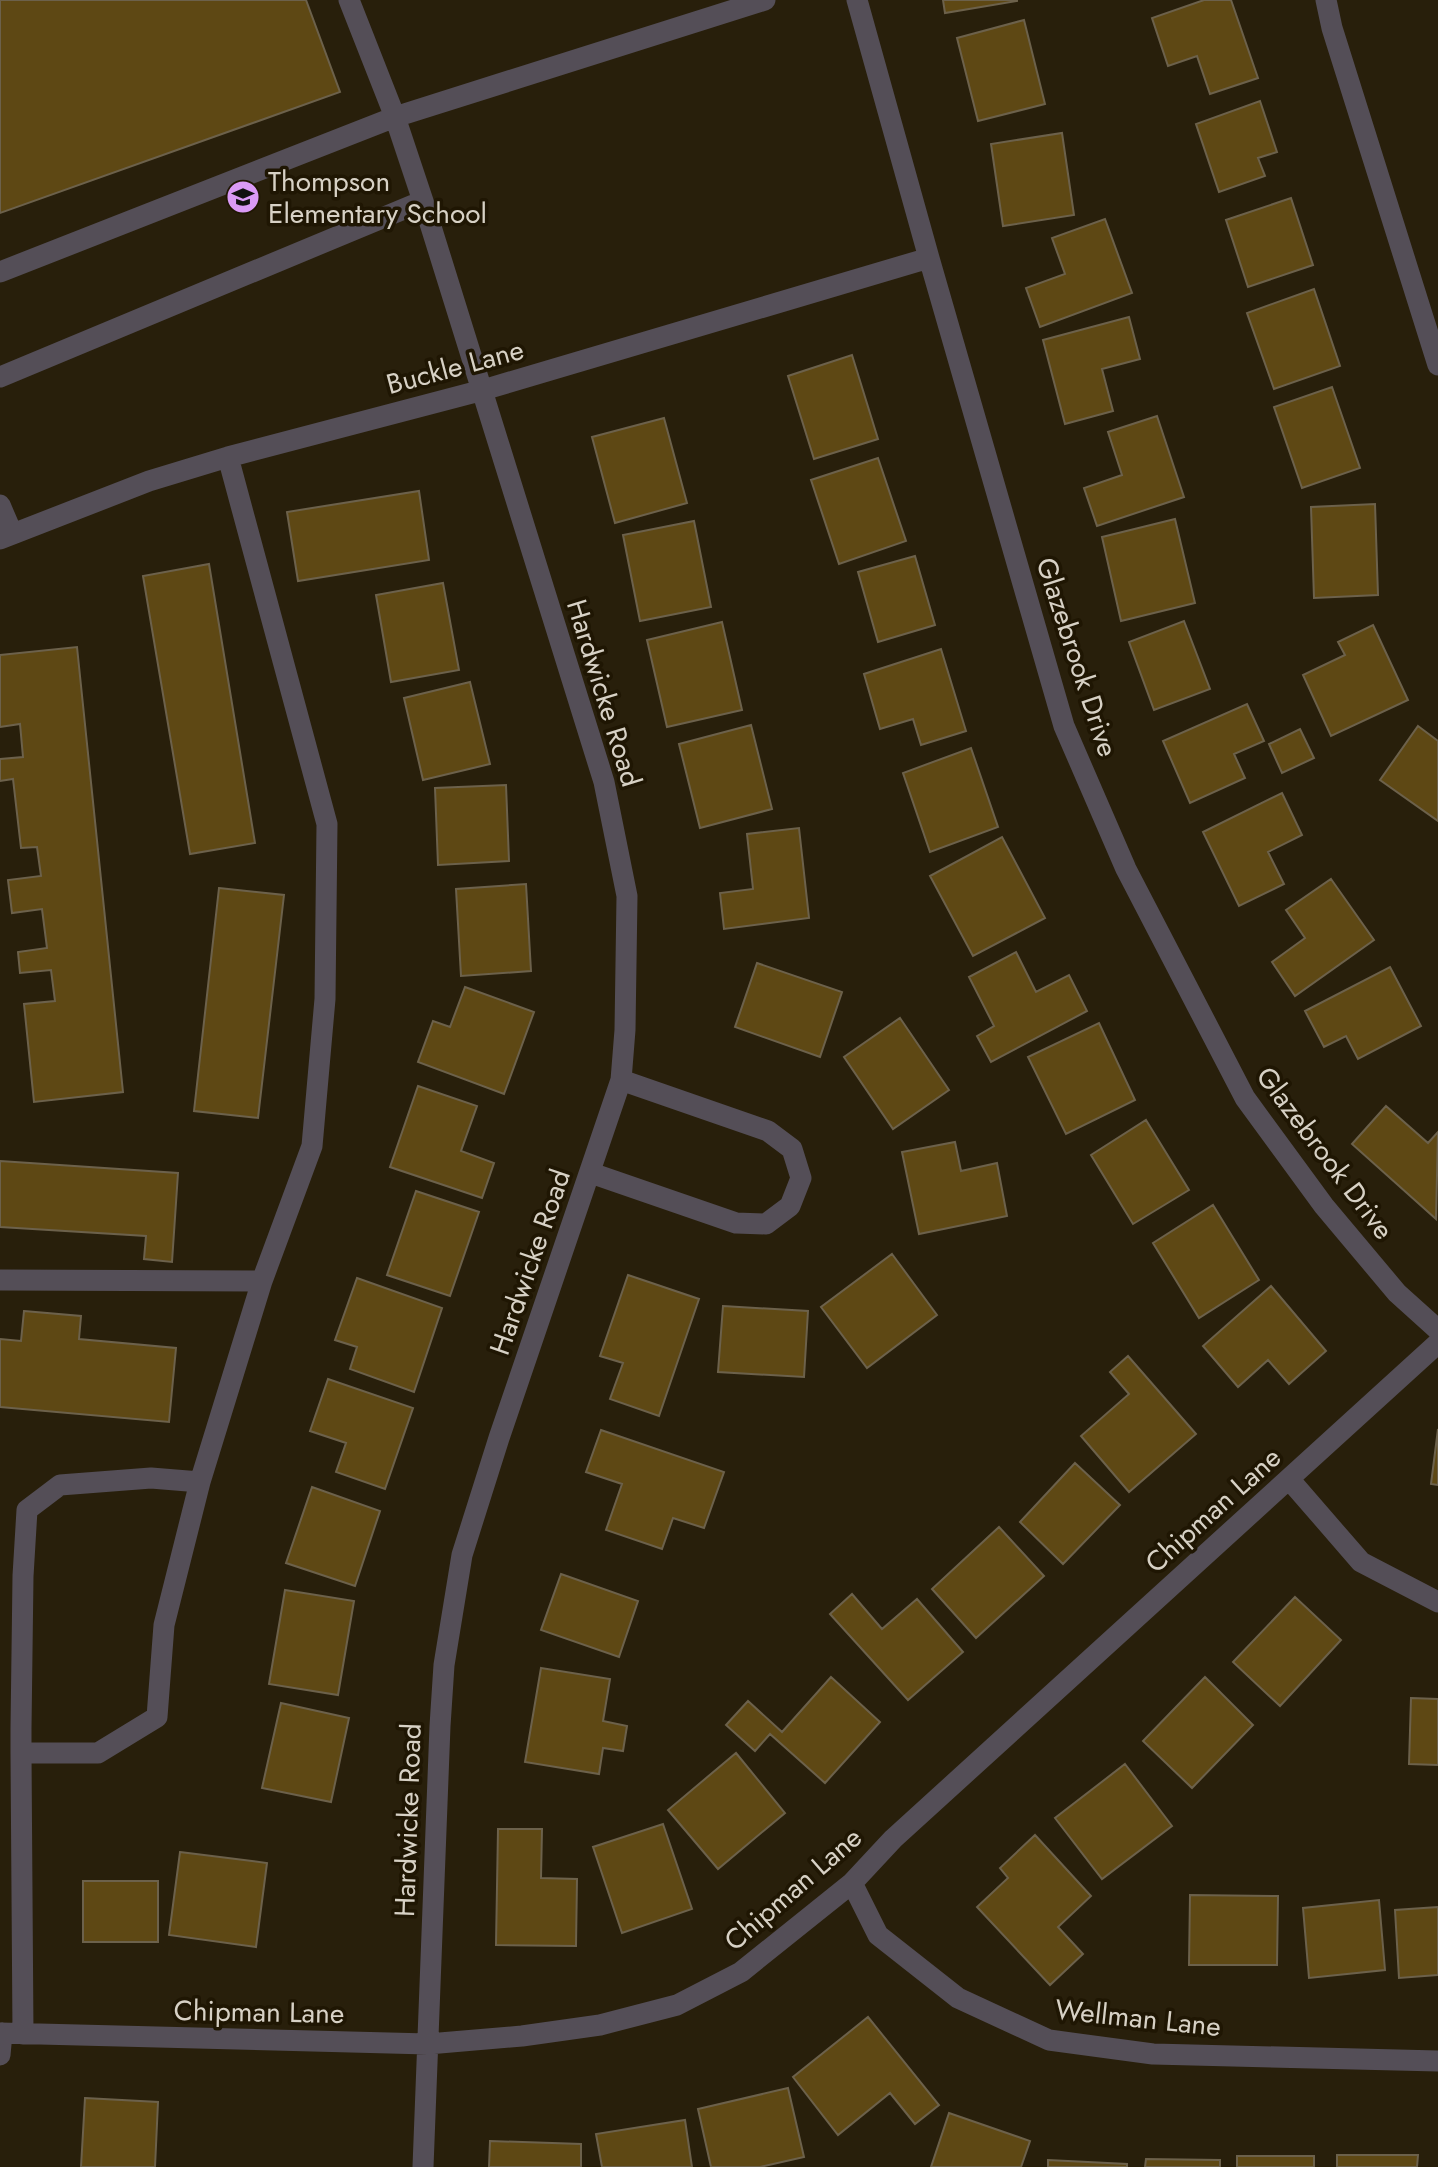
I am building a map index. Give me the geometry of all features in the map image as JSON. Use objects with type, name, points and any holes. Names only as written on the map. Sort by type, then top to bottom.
[{"type":"street","name":"Hardwicke Road","points":[[349,0],[395,117],[483,390],[604,782],[627,896],[625,1030],[621,1080],[499,1438],[463,1555],[443,1677],[424,2167]]},
{"type":"street","points":[[0,272],[395,117],[765,0]]},
{"type":"street","name":"Glazebrook Drive","points":[[858,0],[929,258],[1064,726],[1126,869],[1245,1098],[1324,1206],[1398,1293],[1438,1330]]},
{"type":"street","points":[[1326,0],[1332,28],[1438,365]]},
{"type":"street","points":[[0,377],[423,201]]},
{"type":"street","name":"Buckle Lane","points":[[6,536],[149,481],[228,457],[483,390],[929,258]]},
{"type":"street","points":[[22,1753],[98,1753],[157,1717],[164,1625],[200,1482],[261,1281],[312,1146],[325,999],[327,824],[228,457]]},
{"type":"street","points":[[0,505],[6,536]]},
{"type":"street","points":[[591,1172],[736,1223],[766,1224],[790,1206],[801,1178],[792,1149],[768,1131],[621,1080]]},
{"type":"street","points":[[0,1280],[261,1281]]},
{"type":"street","name":"Chipman Lane","points":[[8,2033],[428,2044],[522,2036],[600,2025],[677,2005],[741,1972],[852,1883],[893,1839],[1438,1343]]},
{"type":"street","points":[[0,2055],[8,2033],[22,1753],[23,1576],[27,1510],[60,1485],[151,1478],[200,1482]]},
{"type":"street","points":[[1289,1479],[1362,1562],[1438,1602]]},
{"type":"street","name":"Wellman Lane","points":[[852,1883],[878,1935],[958,1998],[1049,2040],[1153,2054],[1438,2062]]},
{"type":"building","points":[[0,0],[306,0],[340,92],[0,213]]},
{"type":"building","points":[[943,0],[1017,0],[1017,1],[945,13]]},
{"type":"building","points":[[1204,0],[1231,0],[1258,78],[1210,94],[1197,56],[1168,66],[1152,18]]},
{"type":"building","points":[[1024,20],[1045,104],[978,121],[957,38]]},
{"type":"building","points":[[1260,101],[1277,152],[1258,158],[1265,176],[1219,192],[1196,124]]},
{"type":"building","points":[[1062,133],[1074,215],[1003,226],[991,144]]},
{"type":"building","points":[[1291,198],[1313,265],[1248,287],[1226,220]]},
{"type":"building","points":[[1105,219],[1132,293],[1040,327],[1026,288],[1065,274],[1052,238]]},
{"type":"building","points":[[1314,289],[1340,366],[1274,389],[1247,313]]},
{"type":"building","points":[[1129,317],[1140,359],[1102,369],[1113,411],[1065,424],[1043,340]]},
{"type":"building","points":[[852,355],[878,439],[814,459],[788,376]]},
{"type":"building","points":[[1332,387],[1360,468],[1302,488],[1274,407]]},
{"type":"building","points":[[1157,416],[1184,497],[1097,526],[1084,488],[1122,475],[1108,432]]},
{"type":"building","points":[[664,418],[687,503],[615,523],[592,437]]},
{"type":"building","points":[[878,458],[906,541],[839,564],[811,480]]},
{"type":"building","points":[[419,491],[429,560],[298,581],[287,512]]},
{"type":"building","points":[[1375,504],[1378,595],[1314,598],[1311,507]]},
{"type":"building","points":[[1175,519],[1195,603],[1121,621],[1102,537]]},
{"type":"building","points":[[694,521],[711,607],[640,621],[623,535]]},
{"type":"building","points":[[915,556],[935,625],[878,642],[858,572]]},
{"type":"building","points":[[209,564],[255,843],[190,854],[143,576]]},
{"type":"building","points":[[443,583],[459,670],[391,682],[376,595]]},
{"type":"building","points":[[1184,621],[1210,689],[1154,710],[1129,642]]},
{"type":"building","points":[[722,622],[742,710],[667,727],[647,640]]},
{"type":"building","points":[[1373,625],[1408,700],[1331,736],[1303,675],[1345,655],[1338,642]]},
{"type":"building","points":[[77,647],[123,1092],[34,1102],[24,1004],[55,1001],[51,970],[20,973],[18,952],[47,948],[42,909],[12,913],[8,880],[41,876],[37,847],[21,848],[13,779],[0,781],[0,759],[23,757],[20,724],[0,727],[0,655]]},
{"type":"building","points":[[941,649],[966,731],[921,745],[913,719],[880,729],[864,674]]},
{"type":"building","points":[[470,682],[490,764],[423,780],[404,698]]},
{"type":"building","points":[[1247,704],[1264,741],[1234,754],[1245,778],[1190,803],[1163,741]]},
{"type":"building","points":[[751,725],[772,809],[700,828],[679,744]]},
{"type":"building","points":[[1418,726],[1438,741],[1438,821],[1380,780]]},
{"type":"building","points":[[1300,729],[1314,758],[1282,773],[1269,744]]},
{"type":"building","points":[[971,748],[998,827],[930,852],[903,773]]},
{"type":"building","points":[[506,785],[509,861],[438,865],[435,788]]},
{"type":"building","points":[[1282,793],[1302,835],[1268,852],[1284,884],[1239,906],[1203,832]]},
{"type":"building","points":[[799,828],[809,918],[724,929],[720,893],[753,889],[747,834]]},
{"type":"building","points":[[1002,837],[1045,918],[973,956],[930,876]]},
{"type":"building","points":[[1331,879],[1374,940],[1295,996],[1272,962],[1305,938],[1286,910]]},
{"type":"building","points":[[526,884],[531,971],[461,976],[456,889]]},
{"type":"building","points":[[219,888],[284,895],[258,1118],[194,1111]]},
{"type":"building","points":[[1016,952],[1036,992],[1069,975],[1087,1011],[991,1062],[977,1036],[994,1026],[969,977]]},
{"type":"building","points":[[757,963],[842,992],[820,1057],[735,1027]]},
{"type":"building","points":[[1390,967],[1421,1026],[1358,1059],[1346,1036],[1324,1047],[1305,1011]]},
{"type":"building","points":[[465,987],[534,1012],[504,1094],[418,1062],[433,1021],[450,1027]]},
{"type":"building","points":[[900,1018],[949,1090],[893,1129],[844,1057]]},
{"type":"building","points":[[1099,1023],[1135,1100],[1066,1134],[1028,1057]]},
{"type":"building","points":[[418,1086],[477,1106],[461,1151],[494,1163],[482,1198],[390,1167]]},
{"type":"building","points":[[1386,1106],[1428,1143],[1438,1132],[1436,1219],[1352,1144]]},
{"type":"building","points":[[1146,1120],[1189,1190],[1133,1224],[1091,1155]]},
{"type":"building","points":[[955,1142],[961,1171],[997,1163],[1007,1216],[919,1234],[902,1152]]},
{"type":"building","points":[[0,1161],[178,1173],[172,1262],[144,1259],[146,1236],[0,1227]]},
{"type":"building","points":[[416,1191],[479,1212],[450,1296],[387,1275]]},
{"type":"building","points":[[1213,1205],[1259,1280],[1199,1318],[1153,1243]]},
{"type":"building","points":[[892,1254],[937,1315],[867,1368],[821,1307]]},
{"type":"building","points":[[628,1275],[699,1299],[659,1416],[610,1399],[623,1363],[600,1356]]},
{"type":"building","points":[[357,1278],[442,1308],[414,1392],[350,1369],[357,1347],[335,1340]]},
{"type":"building","points":[[1271,1286],[1326,1351],[1289,1384],[1268,1360],[1238,1387],[1203,1346]]},
{"type":"building","points":[[723,1306],[808,1311],[804,1377],[718,1372]]},
{"type":"building","points":[[24,1311],[81,1316],[79,1339],[176,1348],[169,1422],[0,1407],[0,1339],[21,1341]]},
{"type":"building","points":[[1128,1356],[1196,1434],[1129,1492],[1081,1436],[1129,1394],[1110,1372]]},
{"type":"building","points":[[328,1379],[413,1408],[385,1489],[336,1472],[346,1443],[310,1431]]},
{"type":"building","points":[[1438,1429],[1438,1485],[1431,1484]]},
{"type":"building","points":[[601,1430],[724,1472],[704,1528],[673,1518],[662,1549],[606,1530],[622,1484],[586,1472]]},
{"type":"building","points":[[1075,1463],[1120,1505],[1063,1564],[1020,1522]]},
{"type":"building","points":[[312,1487],[380,1511],[355,1586],[286,1563]]},
{"type":"building","points":[[999,1527],[1044,1576],[976,1638],[932,1589]]},
{"type":"building","points":[[561,1574],[638,1601],[619,1657],[541,1630]]},
{"type":"building","points":[[285,1590],[354,1601],[338,1695],[269,1684]]},
{"type":"building","points":[[852,1594],[882,1629],[917,1599],[963,1652],[908,1700],[830,1614]]},
{"type":"building","points":[[1295,1597],[1341,1640],[1280,1706],[1233,1662]]},
{"type":"building","points":[[541,1668],[610,1679],[603,1721],[627,1726],[623,1751],[603,1748],[599,1774],[525,1762]]},
{"type":"building","points":[[831,1677],[880,1722],[825,1783],[770,1734],[755,1751],[726,1725],[748,1701],[782,1732]]},
{"type":"building","points":[[1205,1677],[1253,1725],[1192,1788],[1143,1741]]},
{"type":"building","points":[[1411,1698],[1438,1699],[1438,1765],[1409,1764]]},
{"type":"building","points":[[281,1703],[349,1718],[331,1802],[262,1788]]},
{"type":"building","points":[[736,1753],[785,1813],[718,1869],[668,1810]]},
{"type":"building","points":[[1125,1764],[1172,1826],[1102,1879],[1055,1818]]},
{"type":"building","points":[[663,1824],[692,1909],[622,1933],[593,1847]]},
{"type":"building","points":[[498,1829],[542,1829],[541,1878],[577,1879],[576,1946],[496,1945]]},
{"type":"building","points":[[1035,1835],[1091,1896],[1058,1927],[1083,1954],[1050,1985],[977,1907],[1008,1878],[1000,1868]]},
{"type":"building","points":[[180,1852],[267,1863],[256,1947],[169,1935]]},
{"type":"building","points":[[83,1881],[158,1881],[158,1942],[83,1942]]},
{"type":"building","points":[[1190,1895],[1278,1896],[1277,1965],[1189,1965]]},
{"type":"building","points":[[1379,1900],[1385,1970],[1309,1978],[1303,1908]]},
{"type":"building","points":[[1438,1907],[1438,1975],[1399,1978],[1395,1910]]},
{"type":"building","points":[[868,2017],[939,2105],[915,2124],[890,2093],[838,2135],[793,2077]]},
{"type":"building","points":[[788,2088],[804,2157],[760,2167],[711,2167],[698,2109]]},
{"type":"building","points":[[85,2098],[158,2102],[155,2167],[81,2167]]},
{"type":"building","points":[[949,2113],[1030,2141],[1021,2167],[931,2167]]},
{"type":"building","points":[[685,2120],[692,2167],[602,2167],[596,2134]]},
{"type":"building","points":[[490,2141],[581,2144],[581,2167],[489,2167]]},
{"type":"building","points":[[1337,2155],[1418,2155],[1417,2167],[1337,2167]]},
{"type":"building","points":[[1237,2156],[1314,2156],[1314,2167],[1237,2167]]},
{"type":"building","points":[[1146,2159],[1220,2160],[1220,2167],[1145,2167]]},
{"type":"building","points":[[1048,2160],[1127,2164],[1127,2167],[1048,2167]]},
{"type":"place","name":"Thompson Elementary School","points":[[243,197]]}]
